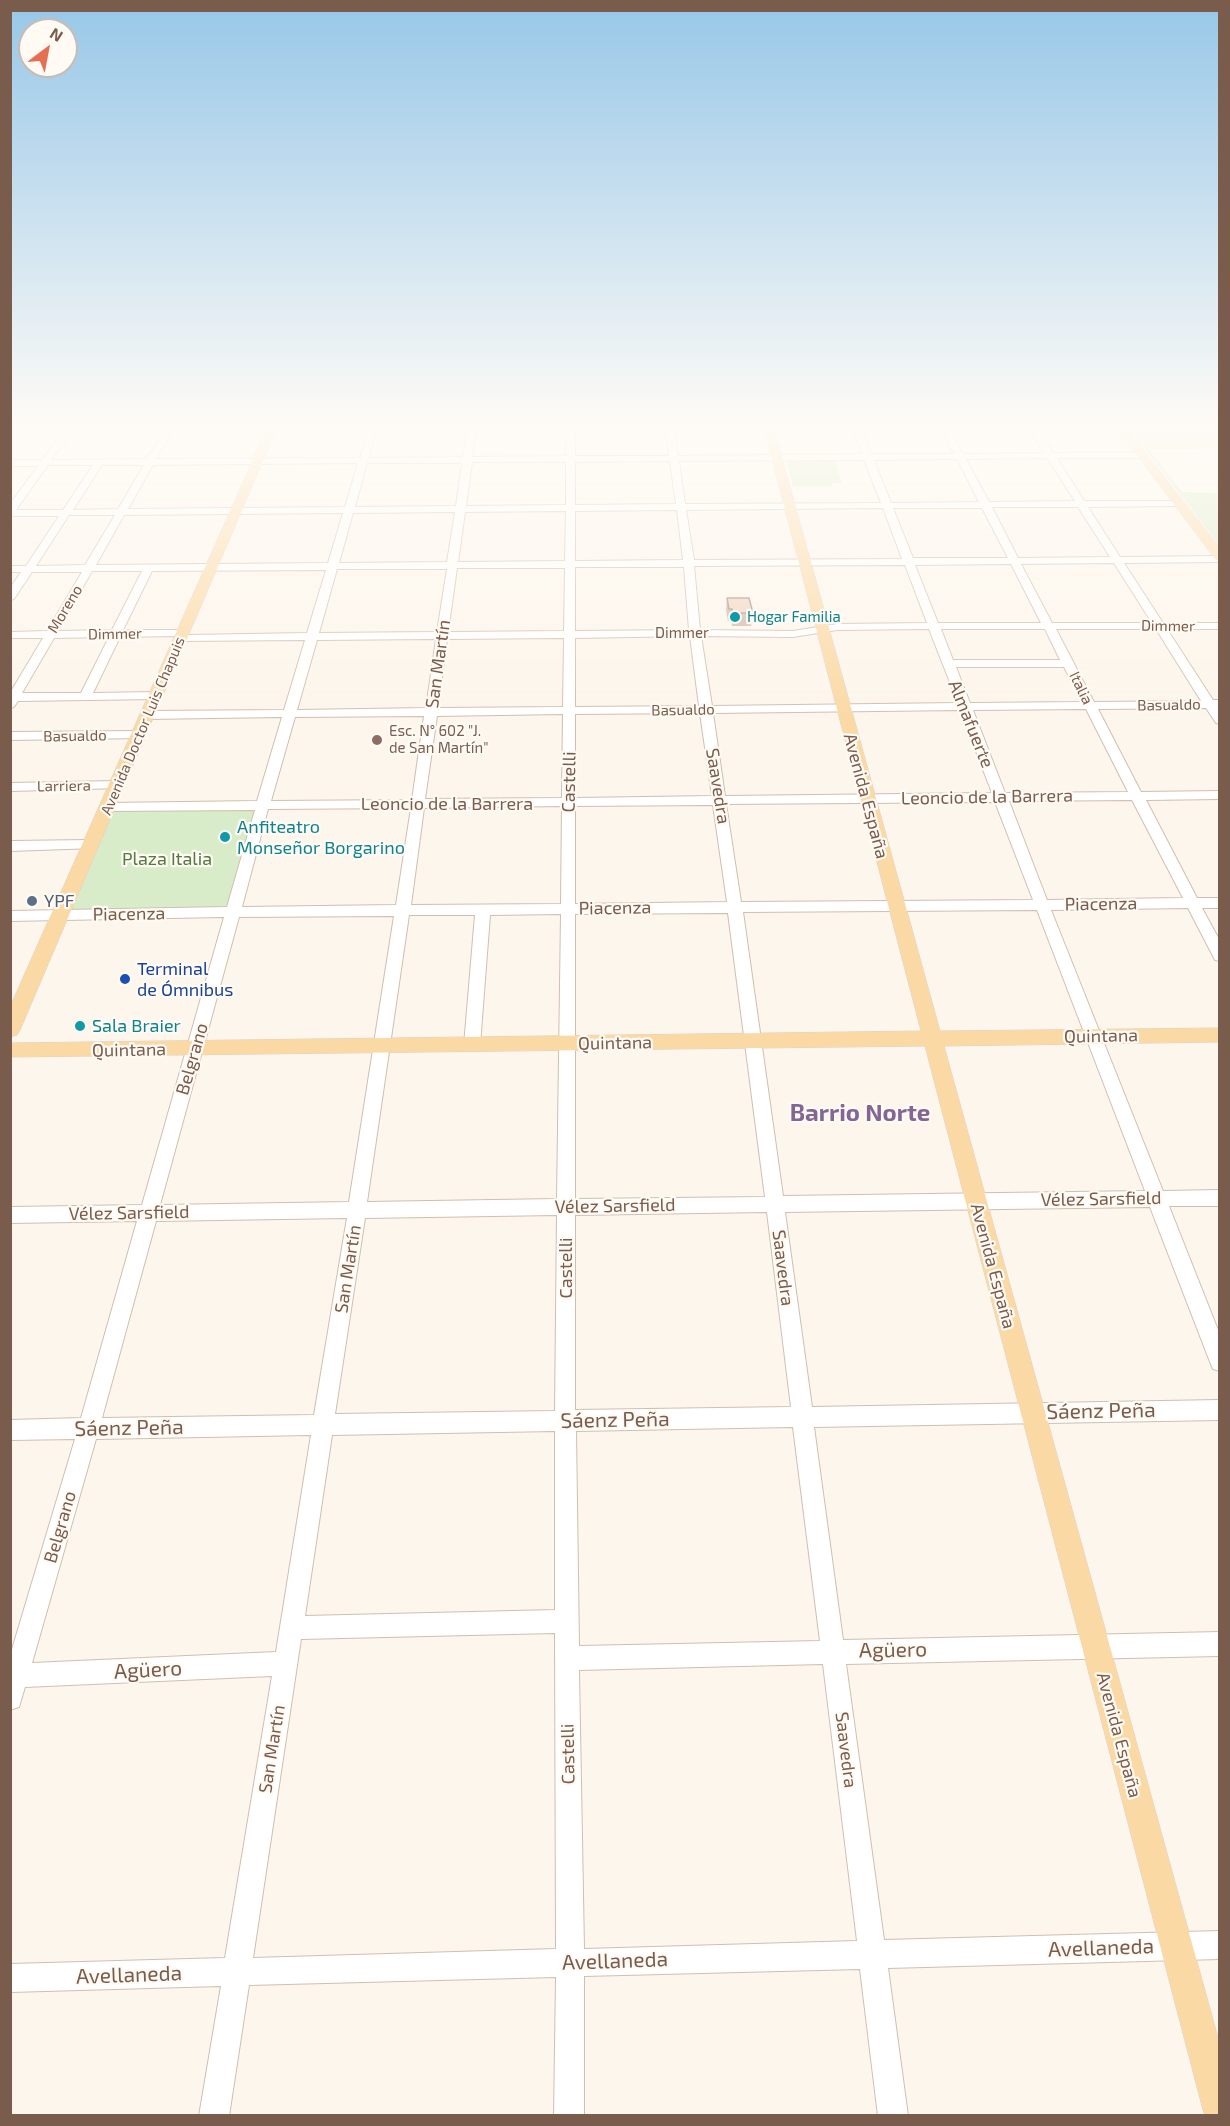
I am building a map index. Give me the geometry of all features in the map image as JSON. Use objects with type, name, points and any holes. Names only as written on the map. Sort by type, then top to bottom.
[{"type":"main road","name":"Avenida Doctor Luis Chapuis","points":[[10,1030],[232,520]]},
{"type":"main road","name":"Avenida España","points":[[795,520],[895,906],[1220,2110]]},
{"type":"main road","points":[[1192,520],[1220,558]]},
{"type":"main road","name":"Quintana","points":[[10,1050],[1220,1035]]},
{"type":"street","points":[[10,597],[60,520]]},
{"type":"street","name":"Moreno","points":[[12,699],[115,520]]},
{"type":"street","name":"Belgrano","points":[[13,1683],[89,1428],[263,804],[345,520]]},
{"type":"street","name":"San Martín","points":[[214,2115],[383,1046],[458,520]]},
{"type":"street","name":"Castelli","points":[[569,520],[565,1420],[570,1963],[569,2115]]},
{"type":"street","name":"Saavedra","points":[[682,520],[689,564],[695,633],[754,1041],[893,2115]]},
{"type":"street","name":"Almafuerte","points":[[893,520],[932,626],[1158,1198],[1220,1362]]},
{"type":"street","name":"Italia","points":[[995,520],[1135,796],[1220,956]]},
{"type":"street","points":[[1092,520],[1160,626],[1214,704],[1220,720]]},
{"type":"street","points":[[10,569],[452,567],[1220,558]]},
{"type":"street","points":[[85,697],[148,569]]},
{"type":"street","name":"Dimmer","points":[[10,635],[115,634],[312,638],[695,633],[793,634],[837,627],[1220,626]]},
{"type":"street","points":[[947,664],[1069,663]]},
{"type":"street","points":[[12,699],[155,696]]},
{"type":"street","name":"Basualdo","points":[[147,715],[1214,704]]},
{"type":"street","name":"Basualdo","points":[[10,736],[139,735]]},
{"type":"street","name":"Larriera","points":[[10,787],[117,785]]},
{"type":"street","name":"Leoncio de la Barrera","points":[[107,807],[1220,795]]},
{"type":"street","points":[[10,846],[91,845]]},
{"type":"street","name":"Piacenza","points":[[10,916],[1220,903]]},
{"type":"street","points":[[472,1045],[483,910]]},
{"type":"street","name":"Vélez Sarsfield","points":[[10,1215],[1220,1197]]},
{"type":"street","name":"Sáenz Peña","points":[[10,1430],[1220,1410]]},
{"type":"street","points":[[291,1628],[566,1621]]},
{"type":"street","name":"Agüero","points":[[567,1658],[1220,1644]]},
{"type":"street","name":"Agüero","points":[[13,1683],[285,1663]]},
{"type":"street","name":"Avellaneda","points":[[10,1978],[1220,1946]]},
{"type":"green space","points":[[1200,520],[1219,520],[1219,545]]},
{"type":"green space","name":"Plaza Italia","points":[[256,808],[228,908],[70,911],[113,810]]},
{"type":"building","points":[[727,598],[749,598],[753,613],[733,613],[732,609],[729,609]]},
{"type":"place","name":"Hogar Familia","points":[[735,617]]},
{"type":"place","name":"Esc. N° 602 \"J. de San Martín\"","points":[[377,740]]},
{"type":"place","name":"Anfiteatro Monseñor Borgarino","points":[[225,837]]},
{"type":"place","name":"YPF","points":[[32,901]]},
{"type":"place","name":"Terminal de Ómnibus","points":[[125,979]]},
{"type":"place","name":"Sala Braier","points":[[80,1026]]},
{"type":"district","name":"Barrio Norte","points":[[860,1113]]}]
